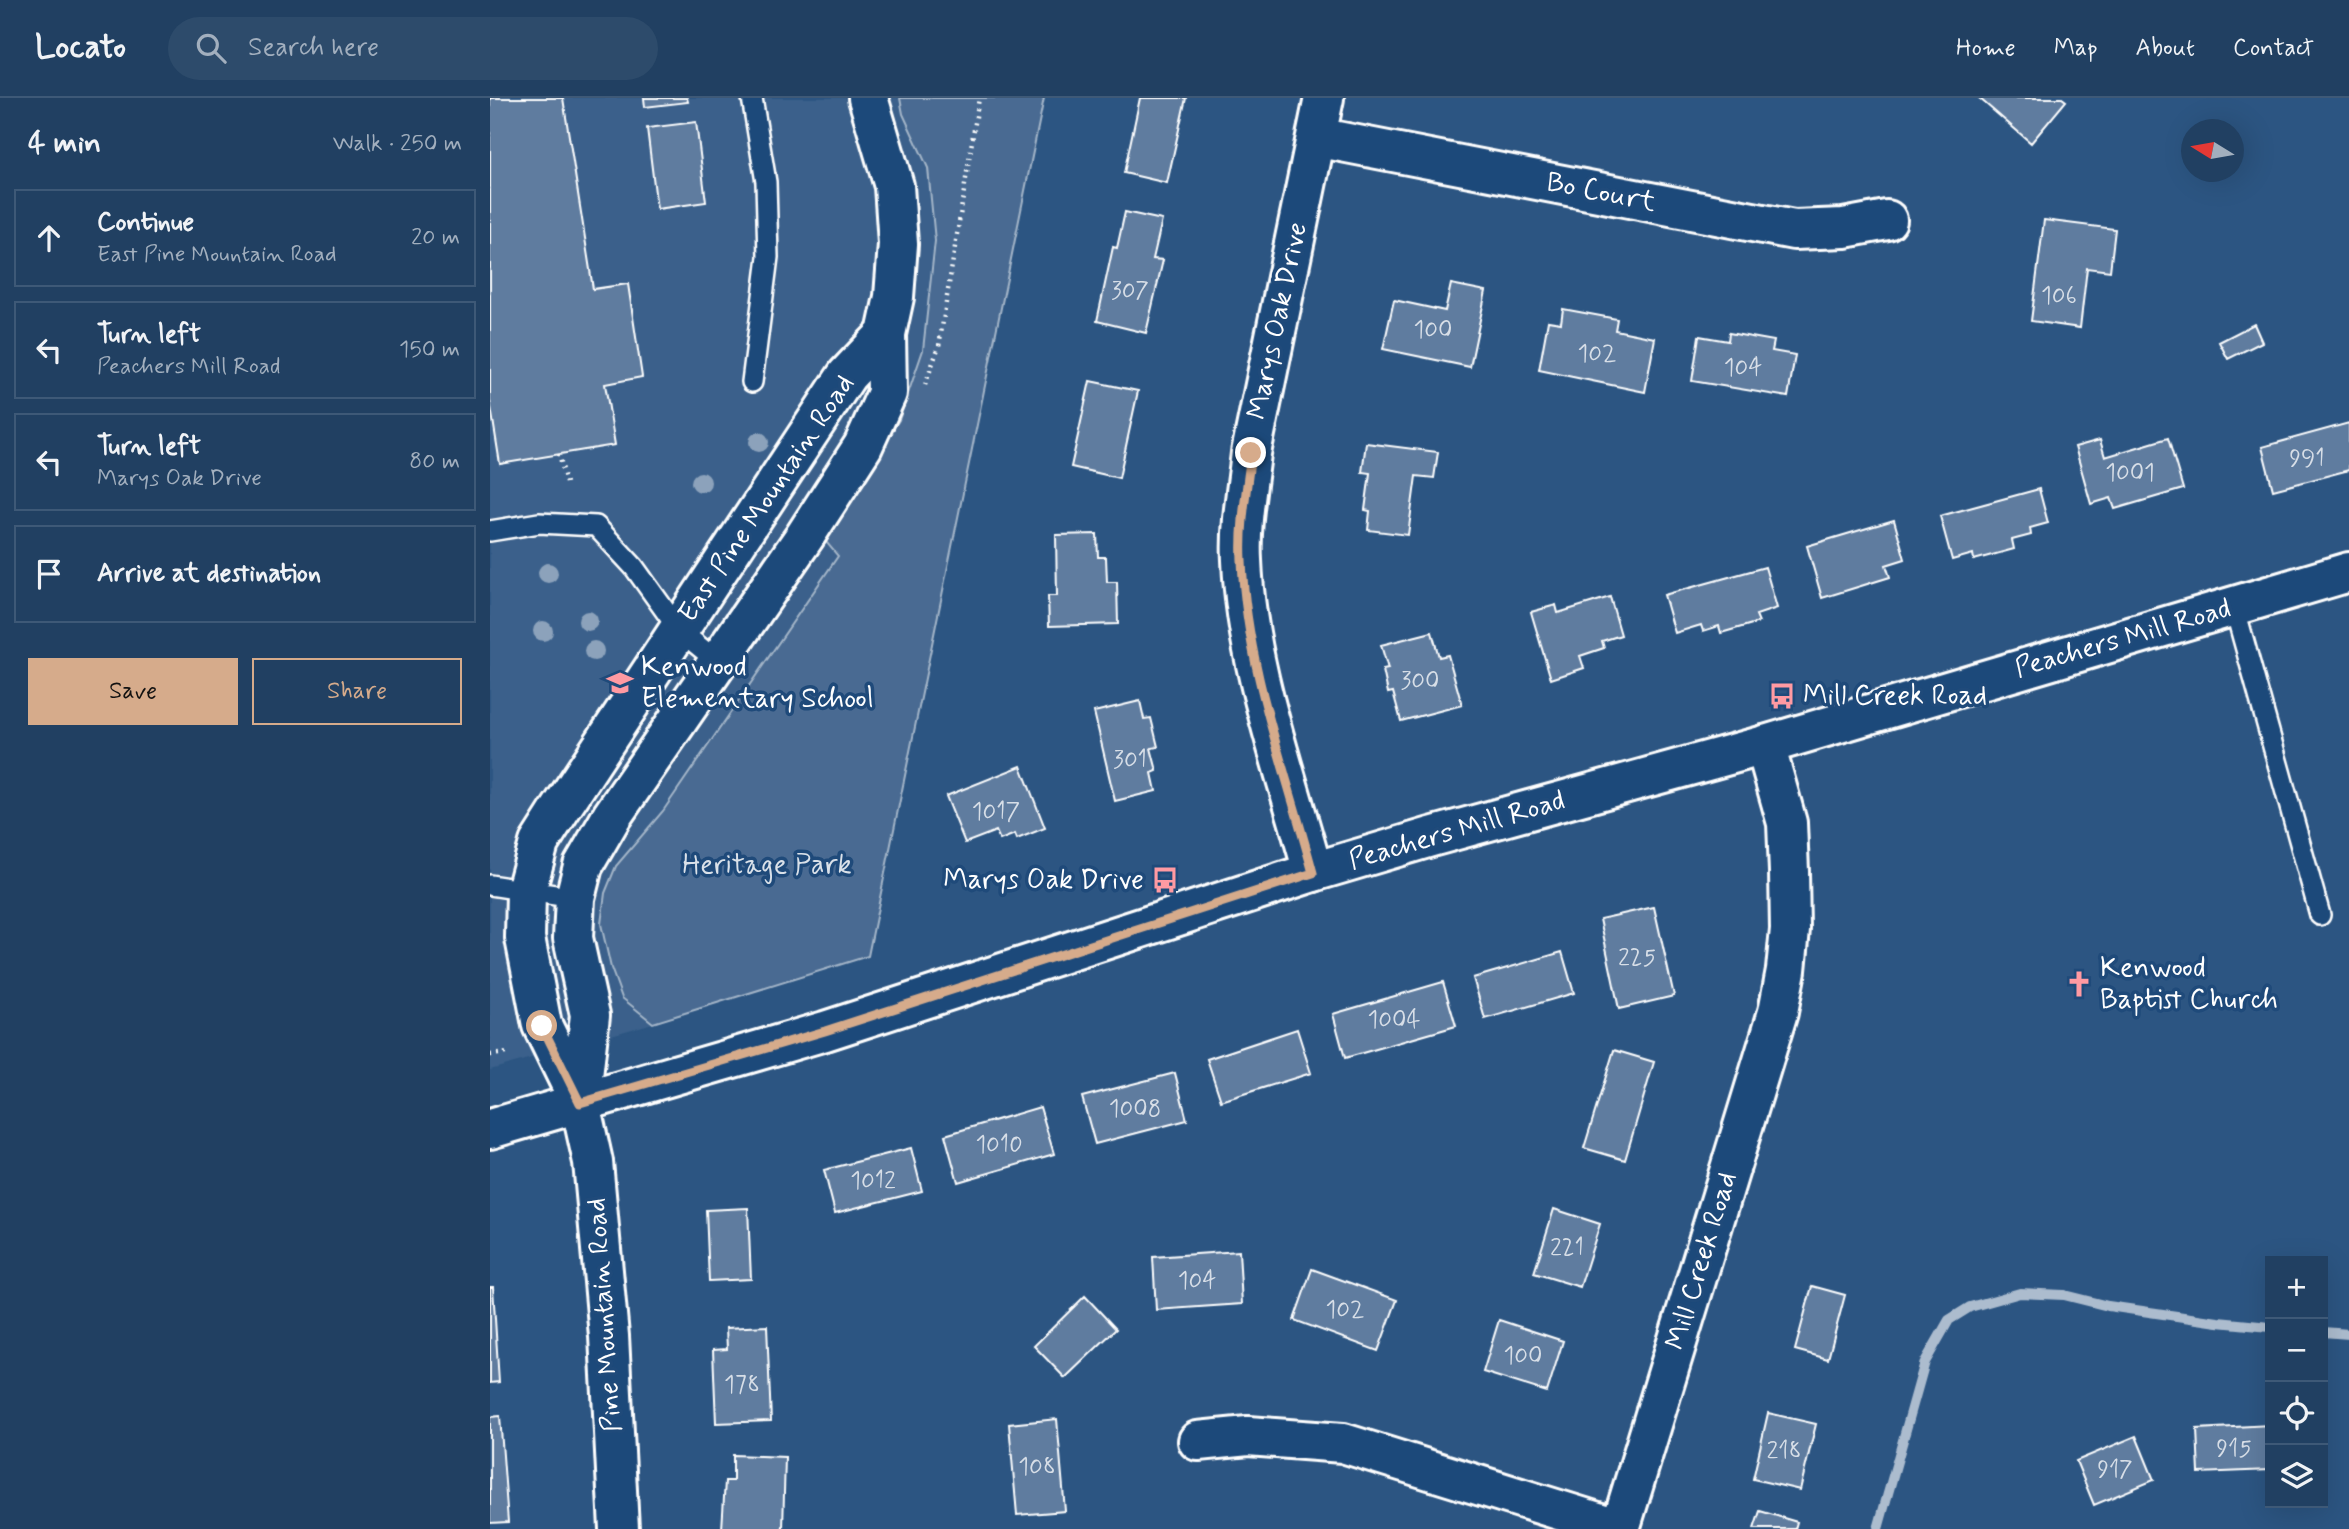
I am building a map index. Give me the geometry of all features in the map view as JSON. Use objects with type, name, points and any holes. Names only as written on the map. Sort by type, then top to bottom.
[{"type":"street","name":"East Pine Mountain Road","points":[[580,1103],[590,1016],[573,938],[575,898],[583,866],[612,816],[863,446],[887,393],[886,334],[894,297],[898,244],[894,186],[868,98]]},
{"type":"street","name":"Marys Oak Drive","points":[[1313,873],[1258,675],[1241,559],[1251,453],[1324,98]]},
{"type":"street","name":"Bo Court","points":[[1316,137],[1794,230],[1844,228],[1888,220]]},
{"type":"street","name":"East Pine Mountain Road","points":[[580,1103],[542,1026],[526,938],[508,888],[847,375],[886,334]]},
{"type":"street","name":"Peachers Mill Road","points":[[490,1129],[825,1031],[1431,837],[1765,745],[2349,572]]},
{"type":"street","name":"Mill Creek Road","points":[[1620,1529],[1778,1012],[1786,970],[1790,929],[1787,823],[1765,745]]},
{"type":"street","name":"Pine Mountain Road","points":[[580,1103],[593,1162],[609,1336],[619,1529]]},
{"type":"street","points":[[1198,1441],[1248,1436],[1343,1443],[1620,1529]]},
{"type":"lane","points":[[752,98],[766,182],[768,257],[752,382]]},
{"type":"lane","points":[[490,531],[539,523],[596,526],[634,567],[679,631],[718,662]]},
{"type":"lane","points":[[2234,606],[2320,915]]},
{"type":"lane","points":[[508,888],[575,898]]},
{"type":"path","points":[[559,454],[566,483]]},
{"type":"path","points":[[490,1055],[508,1052]]},
{"type":"shaded area","name":"Kenwood Elementary School","points":[[490,98],[900,98],[903,114],[928,168],[935,241],[923,350],[899,420],[821,536],[838,556],[663,811],[616,866],[605,893],[601,924],[611,968],[622,998],[653,1023],[490,1070]]},
{"type":"green space","name":"Heritage Park","points":[[900,98],[1044,98],[868,956],[653,1023],[622,998],[611,968],[601,924],[605,893],[616,866],[663,811],[838,556],[821,536],[899,420],[923,350],[935,241],[928,168],[903,114]]},
{"type":"building","points":[[490,98],[563,98],[593,289],[628,284],[642,377],[605,384],[615,445],[500,464],[490,401]]},
{"type":"building","points":[[644,98],[687,98],[688,102],[645,107]]},
{"type":"building","points":[[1140,98],[1186,98],[1167,183],[1124,173]]},
{"type":"building","points":[[1979,98],[2062,98],[2066,101],[2031,143]]},
{"type":"building","points":[[696,122],[706,202],[657,209],[647,128]]},
{"type":"building","points":[[1125,212],[1162,220],[1153,259],[1163,260],[1146,333],[1097,321],[1113,247],[1117,248]]},
{"type":"building","points":[[2044,220],[2115,229],[2110,271],[2087,268],[2080,328],[2031,321]]},
{"type":"building","points":[[1451,284],[1486,291],[1470,367],[1383,349],[1394,300],[1445,311]]},
{"type":"building","points":[[1563,309],[1617,319],[1615,330],[1655,338],[1645,392],[1539,370],[1548,321],[1561,323]]},
{"type":"building","points":[[2254,324],[2262,342],[2228,359],[2219,342]]},
{"type":"building","points":[[1729,333],[1774,341],[1772,351],[1795,355],[1788,397],[1692,381],[1699,336],[1728,341]]},
{"type":"building","points":[[1090,381],[1138,391],[1119,478],[1071,467]]},
{"type":"building","points":[[2349,423],[2349,470],[2273,490],[2262,447]]},
{"type":"building","points":[[2168,438],[2183,489],[2115,509],[2111,498],[2091,504],[2075,447],[2100,440],[2105,457]]},
{"type":"building","points":[[1366,443],[1438,452],[1434,478],[1416,476],[1408,535],[1368,530],[1370,511],[1365,510],[1370,473],[1362,472]]},
{"type":"building","points":[[2039,489],[2048,523],[2030,528],[2031,535],[2012,540],[2014,549],[1974,560],[1973,554],[1952,560],[1940,516]]},
{"type":"building","points":[[1894,520],[1905,559],[1886,565],[1890,577],[1822,598],[1807,546]]},
{"type":"building","points":[[1097,534],[1098,557],[1106,557],[1107,582],[1117,582],[1118,624],[1049,626],[1048,596],[1057,596],[1056,535]]},
{"type":"building","points":[[1765,567],[1777,608],[1756,615],[1759,622],[1721,633],[1719,626],[1703,631],[1701,625],[1675,633],[1664,595]]},
{"type":"building","points":[[1610,597],[1621,635],[1602,641],[1604,648],[1580,656],[1584,668],[1551,679],[1531,612],[1556,605],[1558,613]]},
{"type":"building","points":[[1432,632],[1439,657],[1448,655],[1462,705],[1401,721],[1393,692],[1388,693],[1383,670],[1388,669],[1381,645]]},
{"type":"building","points":[[1140,701],[1144,719],[1151,718],[1158,747],[1151,748],[1157,771],[1152,773],[1156,791],[1115,801],[1094,712]]},
{"type":"building","points":[[1021,766],[1045,828],[1017,839],[1015,834],[1000,840],[996,831],[965,843],[946,796]]},
{"type":"building","points":[[1654,907],[1674,996],[1619,1009],[1600,919]]},
{"type":"building","points":[[1562,952],[1574,993],[1485,1019],[1473,978]]},
{"type":"building","points":[[1443,982],[1456,1026],[1345,1058],[1333,1014]]},
{"type":"building","points":[[1297,1029],[1311,1073],[1221,1101],[1207,1059]]},
{"type":"building","points":[[1614,1050],[1654,1062],[1625,1160],[1584,1148]]},
{"type":"building","points":[[1175,1073],[1187,1120],[1095,1144],[1082,1097]]},
{"type":"building","points":[[1040,1107],[1054,1154],[958,1182],[945,1135]]},
{"type":"building","points":[[911,1148],[922,1191],[835,1213],[824,1170]]},
{"type":"building","points":[[748,1208],[751,1279],[709,1281],[706,1210]]},
{"type":"building","points":[[1554,1209],[1600,1224],[1580,1287],[1534,1273]]},
{"type":"building","points":[[1239,1251],[1242,1304],[1156,1310],[1153,1257]]},
{"type":"building","points":[[1312,1269],[1397,1300],[1378,1351],[1294,1320]]},
{"type":"building","points":[[1812,1286],[1845,1295],[1828,1359],[1795,1350]]},
{"type":"building","points":[[490,1287],[493,1287],[499,1382],[490,1383]]},
{"type":"building","points":[[1085,1296],[1116,1329],[1065,1378],[1034,1346]]},
{"type":"building","points":[[1499,1320],[1563,1341],[1547,1392],[1483,1372]]},
{"type":"building","points":[[767,1326],[771,1421],[716,1423],[713,1350],[727,1349],[726,1328]]},
{"type":"building","points":[[1768,1413],[1816,1424],[1800,1490],[1753,1479]]},
{"type":"building","points":[[500,1416],[508,1522],[490,1523],[490,1417]]},
{"type":"building","points":[[1057,1419],[1065,1511],[1017,1515],[1009,1424]]},
{"type":"building","points":[[2265,1425],[2265,1470],[2199,1473],[2197,1429]]},
{"type":"building","points":[[2136,1436],[2154,1480],[2094,1505],[2076,1461]]},
{"type":"building","points":[[733,1455],[785,1457],[783,1529],[722,1529],[725,1481],[733,1481]]},
{"type":"building","points":[[1760,1511],[1797,1522],[1795,1529],[1754,1529]]},
{"type":"waterway","points":[[1878,1529],[1925,1362],[1949,1320],[1970,1307],[2020,1293],[2064,1295],[2108,1306],[2265,1327]]},
{"type":"waterway","points":[[2328,1332],[2349,1334]]},
{"type":"place","name":"Kenwood Elementary School","points":[[620,683]]},
{"type":"place","name":"Mill Creek Road","points":[[1782,696]]},
{"type":"place","name":"Marys Oak Drive","points":[[1165,880]]},
{"type":"place","name":"Kenwood Baptist Church","points":[[2079,984]]},
{"type":"route","points":[[542,1026],[580,1103],[825,1031],[1313,873],[1258,675],[1247,607],[1241,559],[1251,453]]}]
